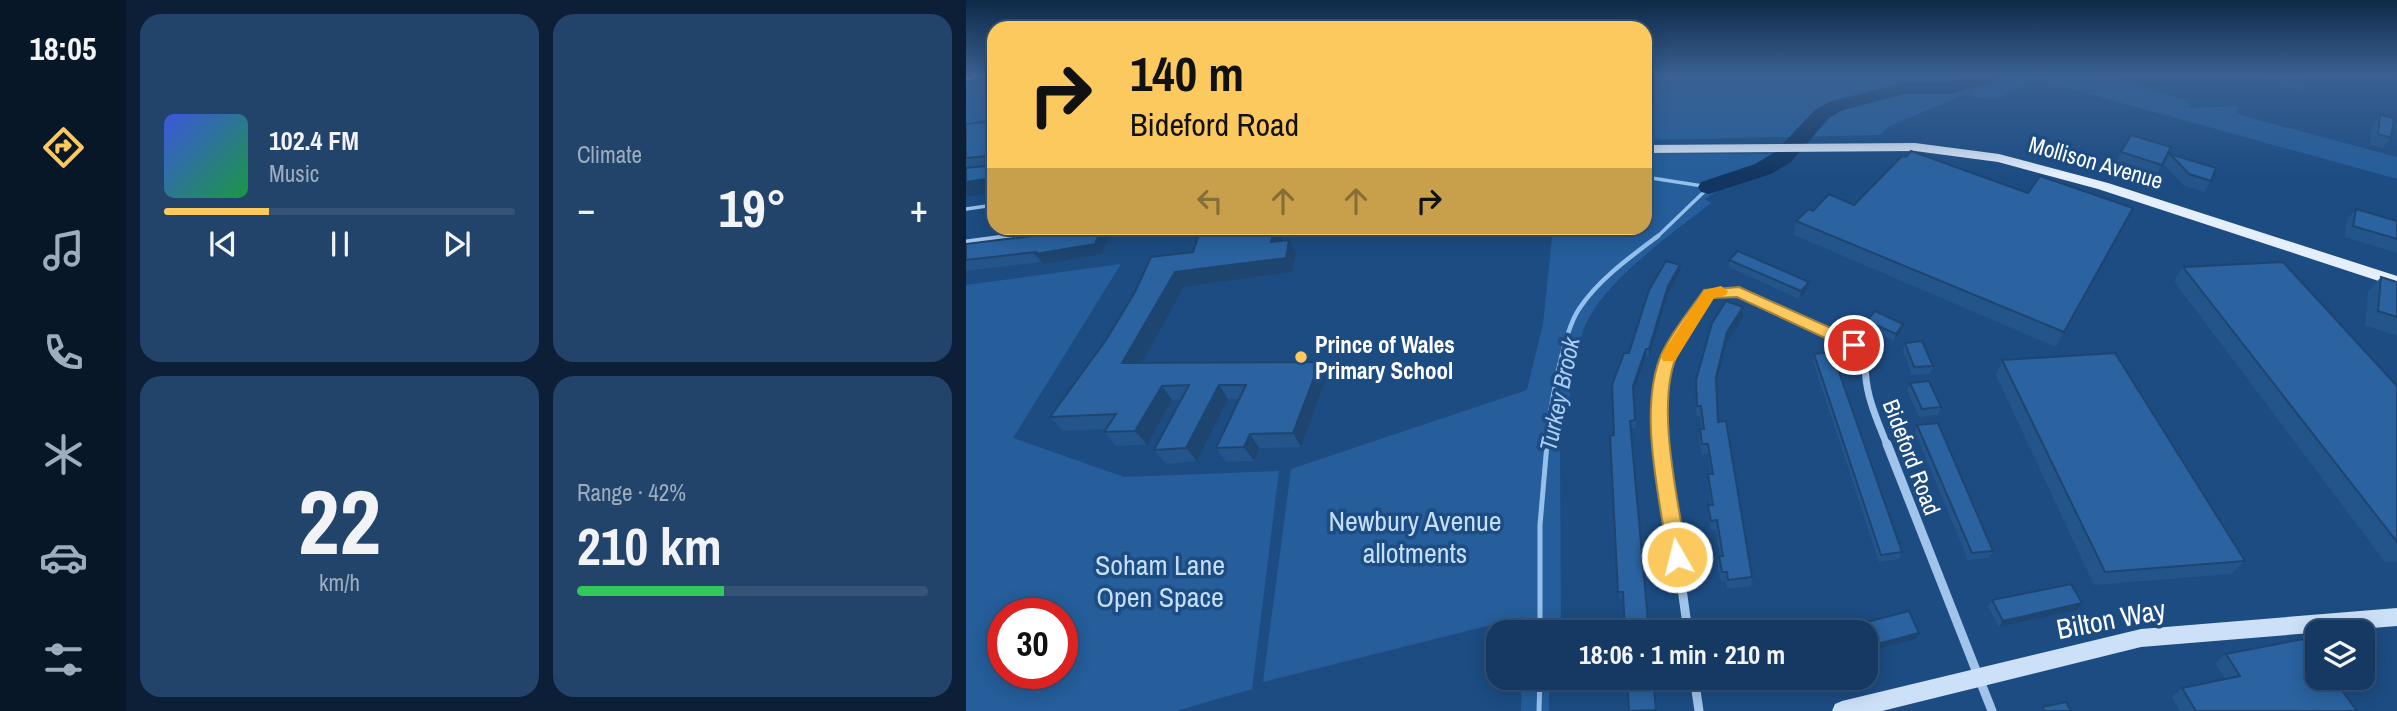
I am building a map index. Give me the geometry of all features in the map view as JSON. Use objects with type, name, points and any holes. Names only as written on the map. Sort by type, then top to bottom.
[{"type":"main road","name":"Mollison Avenue","points":[[1652,149],[1915,147],[2026,163],[2397,282]]},
{"type":"street","points":[[966,243],[1028,235]]},
{"type":"street","name":"Bideford Road","points":[[1686,620],[1660,432],[1661,392],[1670,354],[1709,293],[1739,292],[1854,345],[1866,357],[1864,371],[1869,399],[1978,678]]},
{"type":"street","name":"Bilton Way","points":[[1842,711],[2141,638],[2397,617]]},
{"type":"street","points":[[1978,678],[1992,711]]},
{"type":"street","points":[[1696,690],[1699,711]]},
{"type":"green space","points":[[966,108],[987,108],[987,127],[966,129]]},
{"type":"green space","points":[[1652,108],[1932,108],[1890,126],[1879,135],[1652,140]]},
{"type":"green space","points":[[2141,108],[2237,108],[2236,114],[2397,157],[2397,179]]},
{"type":"green space","name":"Newbury Avenue allotments","points":[[1652,153],[1795,154],[1774,168],[1705,199],[1711,203],[1639,261],[1605,295],[1592,313],[1579,344],[1560,441],[1561,620],[1523,620],[1523,617],[1486,620],[1486,626],[1263,682],[1291,469],[1527,390],[1543,324],[1552,235],[1652,235]]},
{"type":"green space","name":"Soham Lane Open Space","points":[[1121,264],[1013,438],[1124,477],[1279,471],[1252,689],[1176,711],[966,711],[966,285]]},
{"type":"green space","points":[[1522,690],[1549,690],[1549,711],[1521,711]]},
{"type":"building","points":[[2380,115],[2394,118],[2391,138],[2378,134]]},
{"type":"building","points":[[987,122],[987,156],[966,158],[966,124]]},
{"type":"building","points":[[2131,135],[2171,147],[2162,165],[2121,152]]},
{"type":"building","points":[[1911,151],[2028,193],[2040,176],[2133,208],[2064,332],[1796,221],[1809,209],[1813,211],[1829,194],[1854,205],[1902,156],[1906,157]]},
{"type":"building","points":[[2170,154],[2216,168],[2211,181],[2189,174]]},
{"type":"building","points":[[987,164],[987,179],[966,182],[966,168]]},
{"type":"building","points":[[2356,209],[2397,221],[2397,239],[2353,226]]},
{"type":"building","points":[[1014,235],[1018,235],[1017,238],[1099,235],[1095,244],[1035,254],[1036,252],[966,260],[966,244],[1014,238]]},
{"type":"building","points":[[1199,235],[1273,235],[1271,242],[1289,240],[1286,258],[1175,272],[1122,363],[1320,362],[1293,433],[1250,434],[1244,447],[1216,448],[1246,385],[1219,385],[1186,448],[1154,450],[1189,385],[1162,386],[1135,431],[1104,432],[1116,414],[1050,417],[1106,340],[1135,292],[1151,257],[1193,252]]},
{"type":"building","points":[[1738,251],[1809,282],[1801,291],[1729,260]]},
{"type":"building","points":[[1666,261],[1680,265],[1668,286],[1649,349],[1646,349],[1633,386],[1635,420],[1630,421],[1648,620],[1624,620],[1623,592],[1618,592],[1610,436],[1614,435],[1612,385],[1624,353],[1629,353],[1649,290]]},
{"type":"building","points":[[2283,262],[2397,386],[2397,542],[2183,267]]},
{"type":"building","points":[[2381,277],[2397,282],[2397,317],[2378,311]]},
{"type":"building","points":[[1726,301],[1743,307],[1727,332],[1716,377],[1718,422],[1726,421],[1752,577],[1728,580],[1727,572],[1722,572],[1719,556],[1723,556],[1717,520],[1711,521],[1708,505],[1713,505],[1708,474],[1713,474],[1708,444],[1702,444],[1700,429],[1704,429],[1701,406],[1697,406],[1696,380],[1712,323]]},
{"type":"building","points":[[1875,311],[1903,324],[1896,334],[1867,321]]},
{"type":"building","points":[[1922,341],[1933,366],[1914,367],[1905,343]]},
{"type":"building","points":[[1832,352],[1902,552],[1881,555],[1814,354]]},
{"type":"building","points":[[2115,353],[2245,561],[2105,572],[2002,360]]},
{"type":"building","points":[[1929,381],[1941,407],[1922,409],[1910,383]]},
{"type":"building","points":[[1938,423],[1993,551],[1972,553],[1917,425]]},
{"type":"building","points":[[2071,584],[2082,603],[2003,621],[1992,600]]},
{"type":"building","points":[[1909,611],[1919,633],[1878,644],[1878,620],[1874,620]]},
{"type":"building","points":[[2303,639],[2305,690],[2342,690],[2357,711],[2196,711],[2182,688],[2240,676],[2226,654]]},
{"type":"building","points":[[1628,690],[1654,690],[1656,710],[1629,711]]},
{"type":"building","points":[[2066,702],[2071,711],[2044,711],[2043,707]]},
{"type":"waterway","name":"Turkey Brook","points":[[1709,187],[1763,169],[1783,157],[1822,114],[1832,108]]},
{"type":"waterway","name":"Turkey Brook","points":[[1652,178],[1709,187],[1656,238]]},
{"type":"waterway","points":[[966,209],[987,206]]},
{"type":"waterway","name":"Turkey Brook","points":[[1546,445],[1562,355],[1579,309],[1605,279],[1658,236]]},
{"type":"waterway","name":"Turkey Brook","points":[[1540,620],[1540,525],[1547,444]]},
{"type":"waterway","name":"Turkey Brook","points":[[1539,711],[1540,690]]},
{"type":"slow traffic","points":[[1669,356],[1709,293],[1721,291]]},
{"type":"place","name":"Prince of Wales Primary School","points":[[1301,357]]},
{"type":"route","points":[[1677,557],[1660,432],[1661,392],[1670,354],[1709,293],[1739,292],[1854,345]]}]
